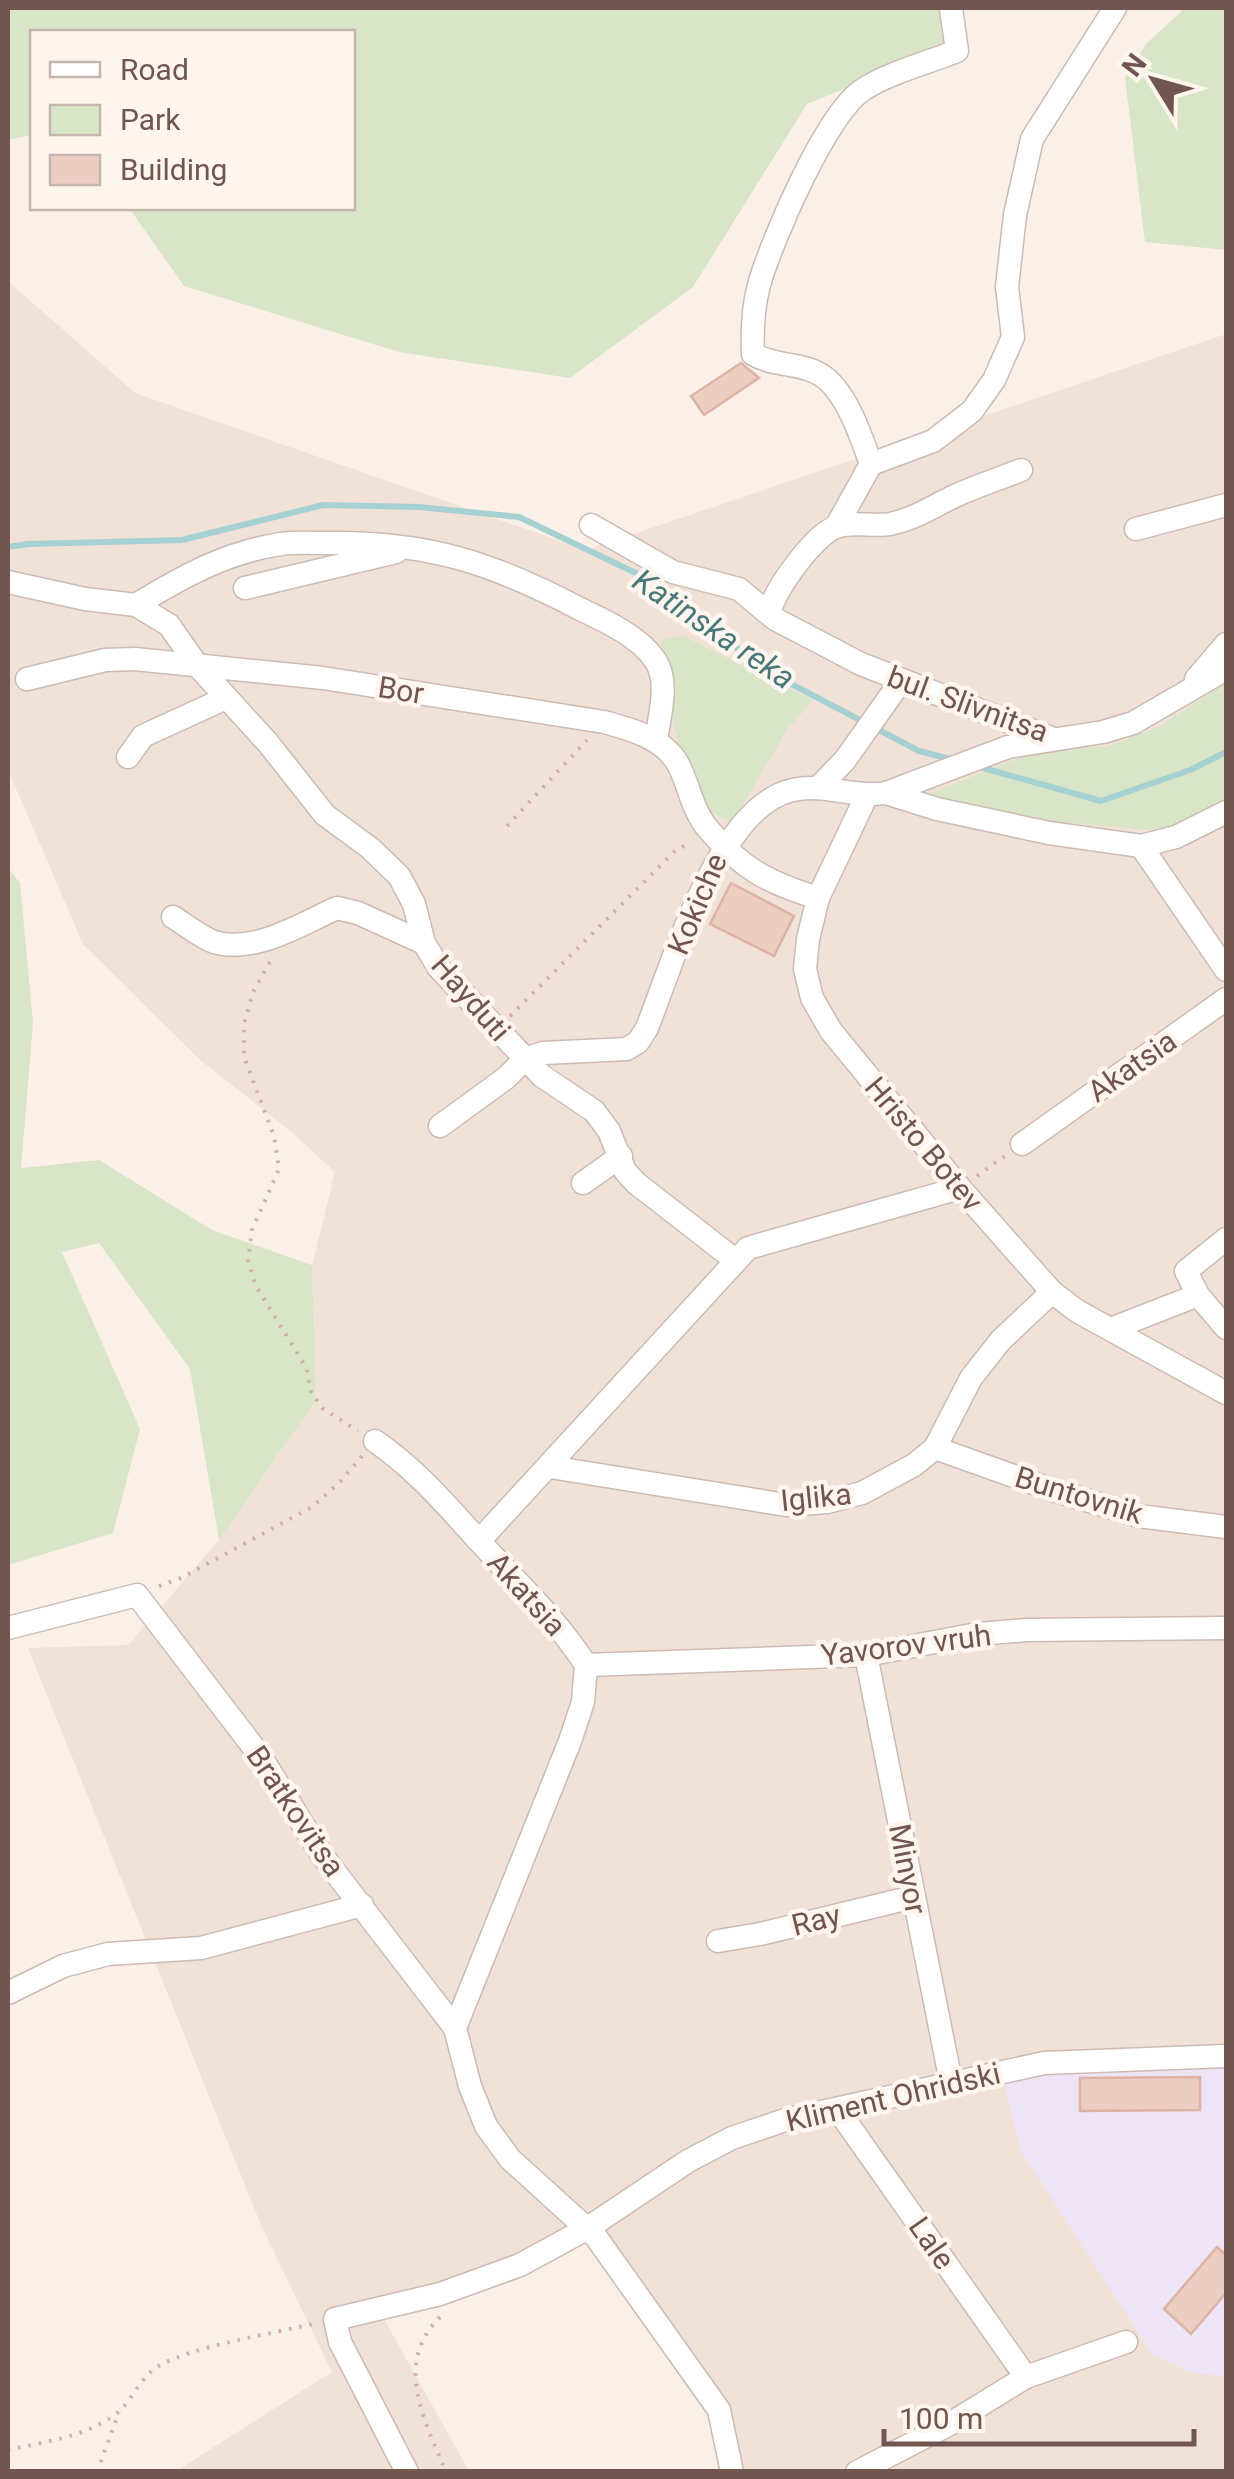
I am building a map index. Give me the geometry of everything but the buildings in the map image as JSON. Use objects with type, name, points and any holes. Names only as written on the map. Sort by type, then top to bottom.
[{"type":"street","points":[[871,464],[858,428],[822,375],[767,363],[753,354],[758,287],[788,213],[837,119],[861,90],[957,51],[951,8]]},
{"type":"street","points":[[770,612],[771,603],[816,540],[836,527],[871,464],[933,441],[972,411],[994,380],[1013,337],[1006,288],[1014,215],[1032,139],[1115,8]]},
{"type":"street","points":[[836,527],[889,524],[924,514],[957,495],[1021,470]]},
{"type":"street","points":[[1136,529],[1226,506]]},
{"type":"street","name":"bul. Slivnitsa","points":[[592,525],[673,572],[738,589],[776,619],[894,689],[1055,739],[1133,723],[1226,670]]},
{"type":"street","points":[[8,582],[136,606],[190,572],[231,556],[283,544],[358,542],[418,547],[460,556],[539,587],[633,639],[655,660],[663,680],[656,742],[679,765],[698,814],[735,858],[765,880],[818,898]]},
{"type":"street","points":[[246,588],[418,547]]},
{"type":"street","name":"Hayduti","points":[[136,606],[169,625],[196,665],[268,743],[325,816],[370,848],[399,876],[414,904],[424,943],[439,968],[542,1076],[594,1111],[610,1131],[625,1170],[636,1183],[734,1260]]},
{"type":"street","points":[[1184,693],[1226,644]]},
{"type":"street","points":[[28,679],[106,660],[196,665]]},
{"type":"street","name":"Bor","points":[[196,665],[323,678],[604,722],[631,729],[656,742]]},
{"type":"street","points":[[818,788],[855,745],[894,689]]},
{"type":"street","points":[[128,757],[143,736],[226,698]]},
{"type":"street","points":[[876,795],[911,786],[1008,747],[1055,739]]},
{"type":"street","points":[[718,839],[782,793],[818,788],[876,795],[1049,832],[1140,846],[1176,837],[1226,812]]},
{"type":"street","name":"Hristo Botev","points":[[876,795],[818,898],[808,938],[806,969],[812,998],[840,1044],[1052,1292],[1078,1311],[1226,1394]]},
{"type":"street","name":"Kokiche","points":[[525,1059],[542,1053],[627,1049],[638,1042],[708,878],[718,839]]},
{"type":"street","points":[[1140,846],[1226,970]]},
{"type":"street","points":[[172,917],[210,941],[227,944],[294,931],[337,908],[358,913],[424,943]]},
{"type":"street","name":"Akatsia","points":[[1022,1144],[1226,999]]},
{"type":"street","points":[[440,1126],[525,1059]]},
{"type":"street","points":[[583,1184],[621,1156]]},
{"type":"street","name":"Akatsia","points":[[454,2028],[570,1741],[583,1702],[586,1664],[549,1614],[479,1541],[748,1248],[960,1188]]},
{"type":"street","points":[[1226,1240],[1186,1271],[1198,1296],[1226,1328]]},
{"type":"street","name":"Iglika","points":[[550,1467],[786,1505],[827,1502],[862,1493],[935,1448],[972,1378],[1001,1340],[1052,1292]]},
{"type":"street","points":[[1111,1329],[1198,1296]]},
{"type":"street","points":[[376,1441],[437,1491],[479,1541]]},
{"type":"street","name":"Buntovnik","points":[[935,1448],[1050,1490],[1139,1516],[1226,1527]]},
{"type":"street","points":[[8,1628],[137,1594]]},
{"type":"street","name":"Bratkovitsa","points":[[137,1594],[261,1757],[322,1855],[454,2028]]},
{"type":"street","name":"Yavorov vruh","points":[[586,1664],[866,1655],[977,1634],[1010,1632],[1226,1628]]},
{"type":"street","name":"Minyor","points":[[866,1655],[951,2082]]},
{"type":"street","name":"Ray","points":[[718,1941],[913,1897]]},
{"type":"street","points":[[8,1993],[62,1966],[108,1954],[200,1948],[362,1905]]},
{"type":"street","points":[[454,2028],[486,2126],[510,2158],[588,2228],[719,2410],[732,2472]]},
{"type":"street","name":"Kliment Ohridski","points":[[335,2320],[440,2294],[520,2265],[588,2228],[688,2160],[732,2138],[784,2120],[1044,2063],[1226,2056]]},
{"type":"street","name":"Lale","points":[[838,2110],[1026,2377]]},
{"type":"street","points":[[335,2320],[340,2342],[407,2472]]},
{"type":"street","points":[[857,2472],[948,2425],[1026,2377],[1126,2342]]},
{"type":"path","points":[[507,826],[604,722]]},
{"type":"path","name":"Kokiche","points":[[496,1030],[676,850],[718,839]]},
{"type":"path","points":[[137,1594],[181,1578],[312,1506],[340,1482],[376,1441],[322,1408],[310,1390],[307,1369],[297,1348],[256,1286],[248,1260],[252,1230],[279,1170],[274,1136],[244,1058],[248,1008],[272,959]]},
{"type":"path","points":[[960,1188],[1022,1144]]},
{"type":"path","points":[[443,2464],[418,2406],[416,2361],[425,2332],[450,2307]]},
{"type":"path","points":[[98,2472],[119,2412],[136,2387],[155,2369],[178,2357],[335,2320]]},
{"type":"path","points":[[8,2450],[89,2430],[119,2412]]},
{"type":"shaded area","points":[[8,281],[135,393],[586,550],[1226,334],[1226,2471],[732,2471],[725,2426],[596,2237],[379,2310],[469,2471],[181,2468],[332,2372],[261,2225],[28,1648],[128,1645],[219,1540],[316,1400],[312,1265],[335,1172],[294,1134],[200,1060],[83,944],[8,770]]},
{"type":"shaded area","points":[[1226,2063],[1226,2376],[1193,2373],[1152,2354],[1021,2151],[1002,2077]]},
{"type":"green space","points":[[8,8],[952,8],[949,47],[807,104],[693,287],[570,378],[399,352],[184,286],[130,210],[355,210],[355,30],[30,30],[30,135],[8,140]]},
{"type":"green space","points":[[1185,8],[1226,8],[1226,250],[1145,242],[1125,78],[1146,44]]},
{"type":"green space","points":[[683,636],[813,700],[787,730],[733,821],[714,814],[701,798],[675,730],[662,639]]},
{"type":"green space","points":[[1226,683],[1226,801],[1160,831],[1006,817],[926,795],[1044,748],[1106,747],[1158,727]]},
{"type":"green space","points":[[8,868],[20,883],[33,1023],[21,1168],[99,1160],[212,1230],[312,1265],[316,1400],[219,1540],[190,1369],[99,1243],[62,1252],[140,1429],[113,1533],[8,1565]]},
{"type":"waterway","name":"Katinska reka","points":[[8,547],[182,540],[323,505],[419,507],[519,517],[665,587],[759,667],[919,751],[954,760]]},
{"type":"waterway","name":"Katinska reka","points":[[976,766],[1101,801],[1190,770],[1226,752]]}]
